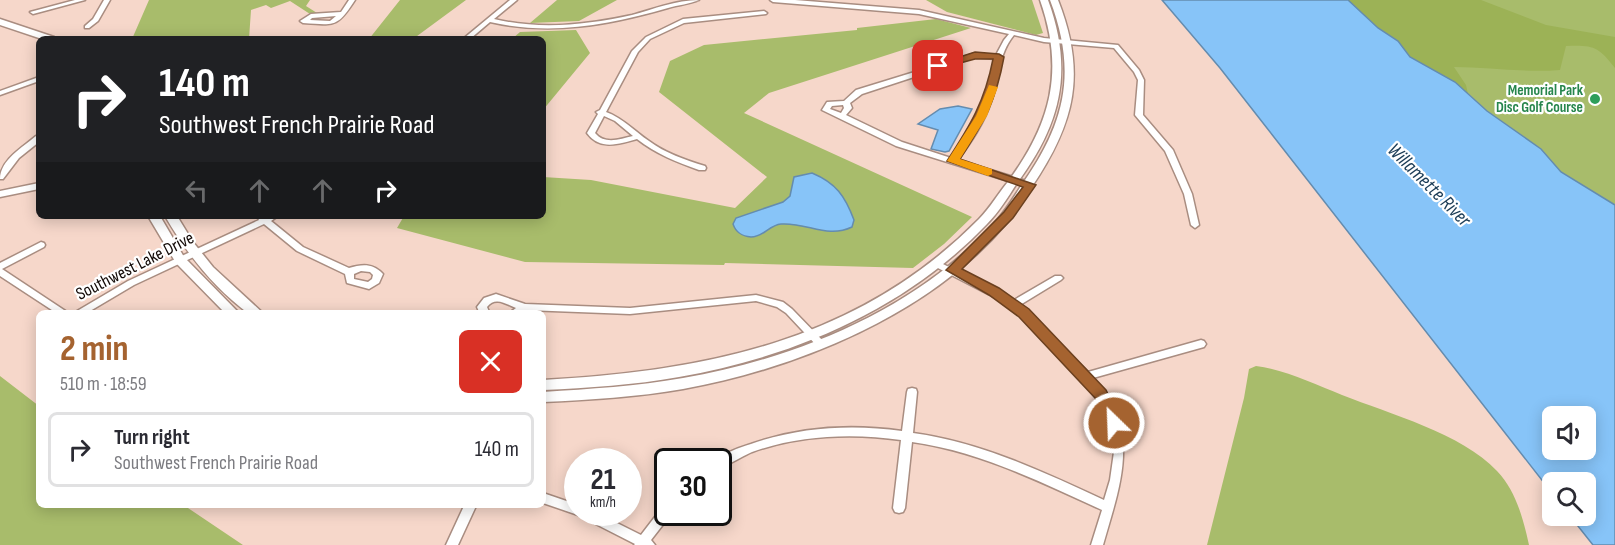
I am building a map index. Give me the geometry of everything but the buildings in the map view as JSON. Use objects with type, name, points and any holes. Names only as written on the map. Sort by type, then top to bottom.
[{"type":"street","points":[[33,12],[82,0]]},
{"type":"street","points":[[87,27],[96,20],[107,0]]},
{"type":"street","points":[[343,14],[311,16],[303,21],[331,23],[339,19],[343,14],[352,0]]},
{"type":"street","points":[[469,36],[514,0]]},
{"type":"street","points":[[488,20],[533,27],[584,25],[636,16],[696,0]]},
{"type":"street","points":[[773,0],[928,13],[1064,43],[1116,46],[1137,71],[1140,80],[1139,115],[1168,150],[1188,194],[1195,225]]},
{"type":"street","points":[[870,0],[873,8]]},
{"type":"street","points":[[546,397],[612,394],[676,386],[762,365],[816,339],[938,264],[993,211],[1016,181],[1047,124],[1064,43],[1044,0]]},
{"type":"street","points":[[546,385],[595,384],[672,374],[816,339],[890,311],[952,270],[1008,215],[1030,185],[1049,152],[1062,121],[1071,67],[1054,0]]},
{"type":"street","points":[[687,1],[697,18]]},
{"type":"street","points":[[638,137],[610,142],[593,138],[592,128],[640,44],[666,27],[697,18],[764,12]]},
{"type":"street","points":[[0,22],[42,36]]},
{"type":"street","points":[[0,29],[36,40]]},
{"type":"street","points":[[953,161],[982,116],[994,85],[1003,45],[1013,33]]},
{"type":"street","points":[[999,57],[975,56],[960,59],[859,92],[846,103],[826,107],[826,110],[892,141],[1030,185]]},
{"type":"street","points":[[0,93],[36,80]]},
{"type":"street","points":[[842,116],[848,108],[846,103]]},
{"type":"street","points":[[600,112],[628,125],[638,137],[659,151],[702,168]]},
{"type":"street","points":[[0,177],[16,156],[36,140]]},
{"type":"street","points":[[0,194],[36,187]]},
{"type":"street","points":[[156,219],[180,260],[230,310]]},
{"type":"street","points":[[173,219],[193,255],[219,283],[253,310]]},
{"type":"street","name":"Southwest Lake Drive","points":[[83,310],[111,293],[193,255],[260,219]]},
{"type":"street","points":[[263,219],[300,249],[349,272]]},
{"type":"street","points":[[41,245],[0,270],[60,310]]},
{"type":"street","points":[[938,264],[1014,304],[1101,394],[1111,413],[1119,452],[1116,480],[1097,545]]},
{"type":"street","points":[[1014,304],[1058,278]]},
{"type":"street","points":[[483,310],[482,307],[487,300],[496,297],[525,307],[630,311],[756,298],[780,304],[816,339]]},
{"type":"street","points":[[519,310],[525,307]]},
{"type":"street","points":[[1086,376],[1201,344]]},
{"type":"street","points":[[899,508],[912,392]]},
{"type":"street","points":[[732,458],[760,445],[813,434],[841,432],[906,435],[953,445],[1000,459],[1108,507]]},
{"type":"street","points":[[546,499],[564,505]]},
{"type":"street","points":[[453,545],[469,508]]},
{"type":"street","points":[[610,526],[644,544],[656,526]]},
{"type":"green space","points":[[149,0],[310,0],[306,6],[317,13],[310,14],[290,1],[271,8],[266,5],[251,10],[249,36],[133,36]]},
{"type":"green space","points":[[400,0],[466,0],[417,36],[371,36]]},
{"type":"green space","points":[[557,0],[617,0],[579,21],[530,23]]},
{"type":"green space","points":[[926,0],[1032,0],[1043,33],[1036,35],[947,12]]},
{"type":"green space","points":[[1348,0],[1615,0],[1615,205],[1561,172],[1541,149],[1487,111],[1462,88]]},
{"type":"green space","points":[[1348,0],[1481,0],[1546,25],[1615,37],[1615,68],[1604,55],[1594,48],[1575,46],[1566,46],[1560,70],[1454,67],[1466,85],[1468,94],[1455,82],[1410,57],[1398,41],[1378,28]]},
{"type":"green space","points":[[936,19],[971,28],[769,93],[744,113],[972,217],[944,244],[913,268],[725,263],[724,265],[525,262],[397,228],[402,219],[546,219],[546,177],[591,180],[735,208],[767,177],[659,92],[670,61],[704,45],[857,30],[857,28]]},
{"type":"green space","points":[[576,30],[590,53],[546,106],[546,36],[515,36],[520,32]]},
{"type":"green space","points":[[1256,366],[1300,378],[1424,426],[1464,446],[1482,458],[1504,479],[1514,496],[1529,545],[1207,545],[1244,398],[1249,369]]},
{"type":"green space","points":[[0,376],[36,404],[36,508],[188,508],[243,545],[0,545]]},
{"type":"water","name":"Willamette River","points":[[1162,0],[1348,0],[1378,28],[1398,41],[1410,57],[1455,82],[1487,111],[1541,149],[1561,172],[1615,205],[1615,545],[1593,545],[1578,526],[1596,526],[1596,472],[1542,472],[1542,480],[1220,68]]},
{"type":"water","points":[[958,106],[972,109],[949,151],[931,149],[938,130],[918,124],[940,109]]},
{"type":"water","points":[[812,173],[839,191],[854,220],[852,227],[825,231],[800,225],[781,224],[751,237],[742,235],[736,230],[733,224],[736,218],[783,202],[790,196],[794,177]]},
{"type":"slow traffic","points":[[988,172],[953,161],[982,116],[993,87]]},
{"type":"place","name":"Memorial Park Disc Golf Course","points":[[1595,99]]},
{"type":"route","points":[[938,66],[975,56],[999,57],[994,85],[982,116],[953,161],[1030,185],[1008,215],[952,270],[994,292],[1024,313],[1101,394],[1114,423]]}]
